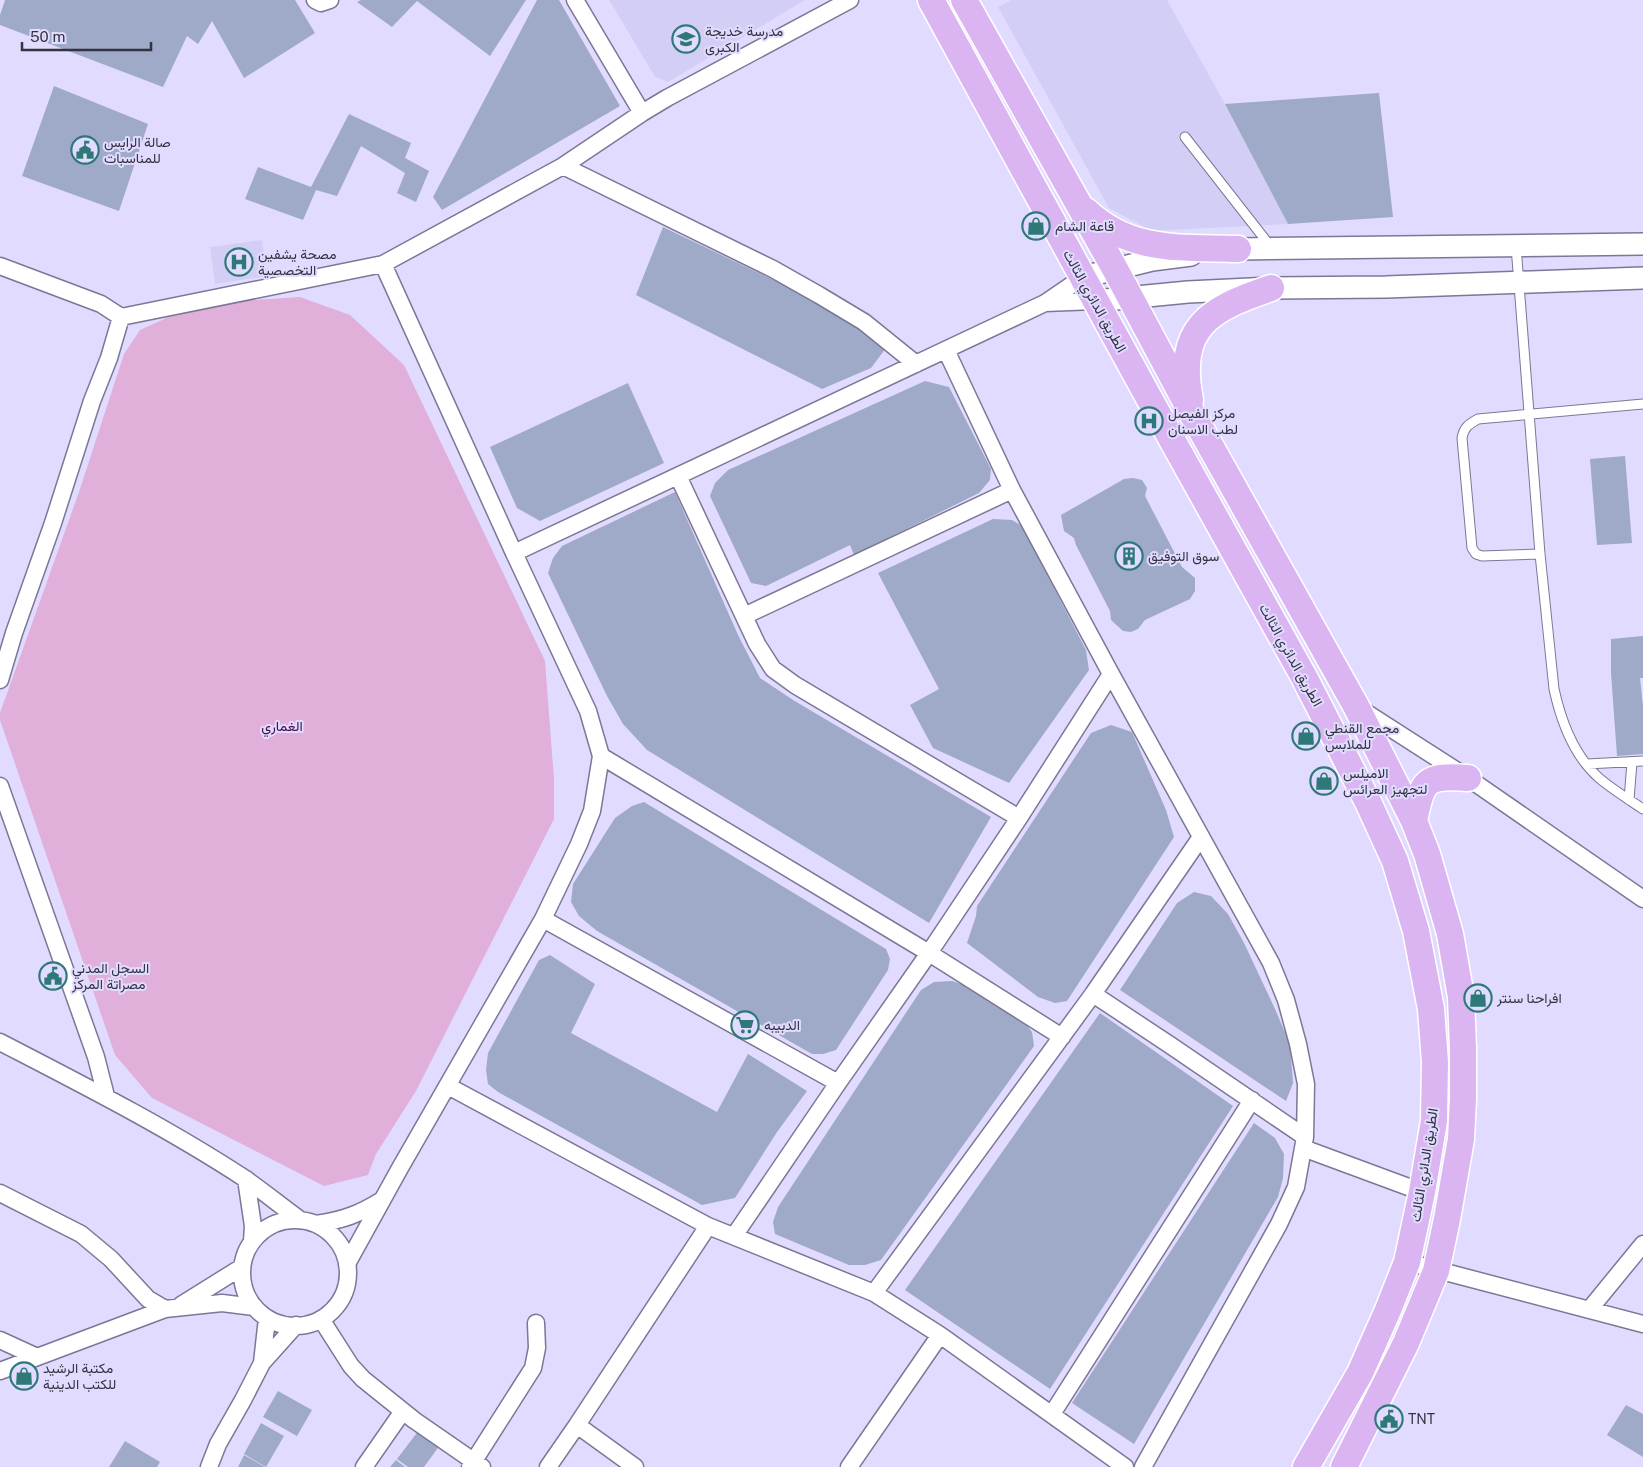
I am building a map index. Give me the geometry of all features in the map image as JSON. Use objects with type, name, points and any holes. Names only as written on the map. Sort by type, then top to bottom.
[{"type":"main road","name":"الطريق الدائري الثالث","points":[[931,0],[1095,301],[1304,677],[1368,802],[1395,861],[1416,932],[1431,1018],[1435,1062],[1434,1121],[1422,1192],[1407,1262],[1388,1310],[1360,1373],[1306,1467]]},
{"type":"main road","points":[[964,0],[1356,706],[1414,821],[1427,854],[1450,934],[1460,997],[1463,1048],[1461,1139],[1447,1219],[1436,1271],[1406,1343],[1344,1467]]},
{"type":"main road","points":[[1076,202],[1098,222],[1138,242],[1165,247],[1238,249]]},
{"type":"main road","points":[[1193,415],[1186,369],[1188,350],[1195,332],[1206,318],[1220,309],[1239,299],[1270,288]]},
{"type":"main road","points":[[1414,821],[1419,794],[1426,783],[1438,778],[1468,778]]},
{"type":"street","points":[[315,0],[321,3],[330,0]]},
{"type":"street","points":[[576,0],[642,113]]},
{"type":"street","points":[[0,266],[101,304],[121,317],[383,264],[563,166],[642,113],[850,0]]},
{"type":"street","points":[[563,166],[773,269],[864,322],[916,364]]},
{"type":"street","points":[[514,553],[1045,303],[1083,277],[1152,260],[1238,249],[1643,244]]},
{"type":"street","points":[[348,1264],[400,1168],[543,919],[579,844],[592,812],[601,756],[588,711],[383,264]]},
{"type":"street","points":[[1045,303],[1270,288],[1386,287],[1643,278]]},
{"type":"street","points":[[0,680],[92,401],[109,358],[121,317]]},
{"type":"street","points":[[946,350],[1012,490],[1111,674],[1271,963],[1286,1000],[1306,1084],[1304,1143],[1296,1187],[1279,1224],[1144,1467]]},
{"type":"street","points":[[678,476],[757,644],[773,669],[795,685],[1019,818]]},
{"type":"street","points":[[744,616],[1012,490]]},
{"type":"street","points":[[734,1236],[929,953],[1019,818],[1111,674]]},
{"type":"street","points":[[1356,706],[1468,778],[1643,899]]},
{"type":"street","points":[[601,756],[929,953],[1062,1037]]},
{"type":"street","points":[[0,786],[5,817],[93,1049],[106,1096]]},
{"type":"street","points":[[874,1293],[1093,994],[1201,837]]},
{"type":"street","points":[[543,919],[838,1083]]},
{"type":"street","points":[[1093,994],[1252,1100],[1304,1143],[1422,1192]]},
{"type":"street","points":[[0,1042],[106,1096],[199,1150],[246,1180],[299,1219],[316,1224],[332,1234],[342,1248],[348,1264],[348,1280],[343,1296],[334,1309],[322,1319],[308,1324],[281,1324],[260,1312],[222,1303],[171,1309],[148,1300],[111,1259],[81,1234],[0,1193]]},
{"type":"street","points":[[448,1086],[708,1226],[874,1293],[940,1335],[1125,1467]]},
{"type":"street","points":[[1052,1414],[1252,1100]]},
{"type":"street","points":[[246,1180],[253,1226],[252,1241]]},
{"type":"street","points":[[316,1224],[345,1218],[363,1211],[384,1199]]},
{"type":"street","points":[[262,1363],[260,1312],[246,1293],[242,1267],[244,1257],[252,1241],[265,1229],[281,1221],[299,1219]]},
{"type":"street","points":[[548,1467],[708,1226]]},
{"type":"street","points":[[1589,1310],[1643,1244]]},
{"type":"street","points":[[1407,1262],[1643,1324]]},
{"type":"street","points":[[0,1371],[171,1309],[242,1267]]},
{"type":"street","points":[[322,1319],[351,1366],[387,1400],[475,1465],[533,1368],[537,1348],[536,1323]]},
{"type":"street","points":[[208,1467],[218,1444],[262,1363],[296,1325]]},
{"type":"street","points":[[849,1467],[940,1335]]},
{"type":"street","points":[[0,1340],[37,1357]]},
{"type":"street","points":[[364,1467],[403,1411]]},
{"type":"street","points":[[577,1425],[636,1467]]},
{"type":"lane","points":[[1185,137],[1272,249]]},
{"type":"lane","points":[[1516,246],[1540,554],[1554,689],[1567,734],[1587,764],[1597,776],[1643,809]]},
{"type":"lane","points":[[1540,554],[1482,556],[1476,554],[1471,542],[1462,438],[1463,430],[1478,419],[1643,404]]},
{"type":"lane","points":[[1629,800],[1632,762]]},
{"type":"lane","points":[[1587,764],[1643,762]]},
{"type":"shaded area","name":"مدرسة خديجة الكبرى","points":[[609,0],[805,0],[668,82],[655,77]]},
{"type":"shaded area","points":[[1011,0],[1167,0],[1225,104],[1288,224],[1152,231],[1109,208],[998,7]]},
{"type":"shaded area","name":"مصحة يشفين التخصصية","points":[[262,240],[267,276],[215,284],[210,247]]},
{"type":"green space","name":"الغماري","points":[[300,297],[350,315],[404,365],[545,661],[554,780],[554,819],[416,1091],[376,1154],[368,1175],[324,1186],[152,1098],[115,1055],[0,720],[0,713],[79,492],[124,354],[140,330],[171,316],[238,301]]},
{"type":"building","points":[[5,0],[295,0],[315,33],[244,78],[212,21],[198,44],[187,36],[163,87],[0,25],[0,15]]},
{"type":"building","points":[[361,0],[526,0],[490,56],[417,1],[392,27],[357,2]]},
{"type":"building","points":[[537,0],[559,0],[620,106],[442,210],[433,197]]},
{"type":"building","name":"صالة الرايس للمناسبات","points":[[54,86],[148,124],[119,211],[22,176]]},
{"type":"building","points":[[1379,93],[1393,217],[1288,224],[1225,104]]},
{"type":"building","points":[[349,114],[411,143],[405,158],[429,171],[416,202],[397,193],[405,173],[361,146],[337,196],[316,190],[303,220],[245,199],[258,167],[311,187]]},
{"type":"building","points":[[663,227],[832,308],[886,348],[871,368],[822,389],[636,295]]},
{"type":"building","points":[[925,381],[949,387],[991,469],[990,480],[979,493],[854,555],[850,545],[766,586],[751,583],[710,496],[715,483],[728,470]]},
{"type":"building","points":[[628,383],[664,463],[540,521],[517,508],[490,447]]},
{"type":"building","points":[[1625,456],[1632,543],[1597,545],[1590,459]]},
{"type":"building","name":"سوق التوفيق","points":[[1124,479],[1142,480],[1147,488],[1145,496],[1182,567],[1195,578],[1195,591],[1190,599],[1145,620],[1138,629],[1131,632],[1123,631],[1111,620],[1110,611],[1074,538],[1064,531],[1061,515]]},
{"type":"building","points":[[675,492],[738,635],[760,678],[793,700],[991,817],[929,923],[647,750],[623,724],[607,696],[548,573],[553,558],[562,546]]},
{"type":"building","points":[[993,519],[1012,520],[1022,526],[1086,650],[1089,670],[1009,783],[933,748],[910,705],[939,689],[878,573]]},
{"type":"building","points":[[1643,636],[1643,678],[1640,678],[1643,706],[1643,754],[1617,756],[1611,673],[1611,639]]},
{"type":"building","points":[[1111,725],[1132,732],[1166,810],[1174,837],[1067,1001],[1055,1003],[1038,997],[967,943],[976,916],[977,906],[1091,733]]},
{"type":"building","points":[[644,802],[886,949],[890,959],[888,970],[836,1050],[823,1054],[812,1054],[597,931],[579,916],[571,902],[573,884],[615,818],[632,806]]},
{"type":"building","points":[[1194,892],[1211,896],[1228,914],[1275,1009],[1290,1044],[1293,1083],[1286,1101],[1120,990],[1177,903]]},
{"type":"building","points":[[550,955],[595,984],[571,1033],[717,1112],[748,1054],[807,1091],[777,1132],[735,1198],[702,1205],[498,1092],[488,1084],[486,1070],[488,1053],[539,960]]},
{"type":"building","points":[[952,981],[964,985],[1023,1020],[1032,1032],[1034,1046],[881,1260],[865,1265],[849,1265],[775,1234],[773,1222],[778,1207],[921,990],[934,982]]},
{"type":"building","points":[[1100,1013],[1233,1106],[1050,1389],[905,1290]]},
{"type":"building","points":[[1254,1123],[1275,1138],[1284,1154],[1283,1178],[1278,1197],[1134,1444],[1072,1403]]},
{"type":"building","points":[[278,1391],[312,1410],[297,1436],[263,1417]]},
{"type":"building","points":[[1626,1405],[1643,1414],[1643,1457],[1607,1435]]},
{"type":"building","points":[[261,1423],[284,1436],[266,1467],[244,1454]]},
{"type":"building","points":[[419,1430],[440,1445],[424,1467],[408,1467],[397,1459]]},
{"type":"building","points":[[125,1441],[160,1462],[157,1467],[109,1467]]},
{"type":"building","points":[[244,1455],[265,1467],[238,1467]]},
{"type":"building","points":[[396,1460],[405,1467],[390,1467]]},
{"type":"place","name":"مدرسة خديجة الكبرى","points":[[686,39]]},
{"type":"place","name":"صالة الرايس للمناسبات","points":[[85,150]]},
{"type":"place","name":"قاعة الشام","points":[[1036,226]]},
{"type":"place","name":"مصحة يشفين التخصصية","points":[[239,262]]},
{"type":"place","name":"مركز الفيصل لطب الاسنان","points":[[1149,421]]},
{"type":"place","name":"سوق التوفيق","points":[[1129,556]]},
{"type":"place","name":"مجمع القنطي للملابس","points":[[1306,736]]},
{"type":"place","name":"الاميلس لتجهيز العرائس","points":[[1324,781]]},
{"type":"place","name":"السجل المدني مصراتة المركز","points":[[53,976]]},
{"type":"place","name":"افراحنا سنتر","points":[[1478,998]]},
{"type":"place","name":"الدبيبه","points":[[745,1025]]},
{"type":"place","name":"مكتبة الرشيد للكتب الدينية","points":[[24,1376]]},
{"type":"place","name":"TNT","points":[[1389,1419]]}]
